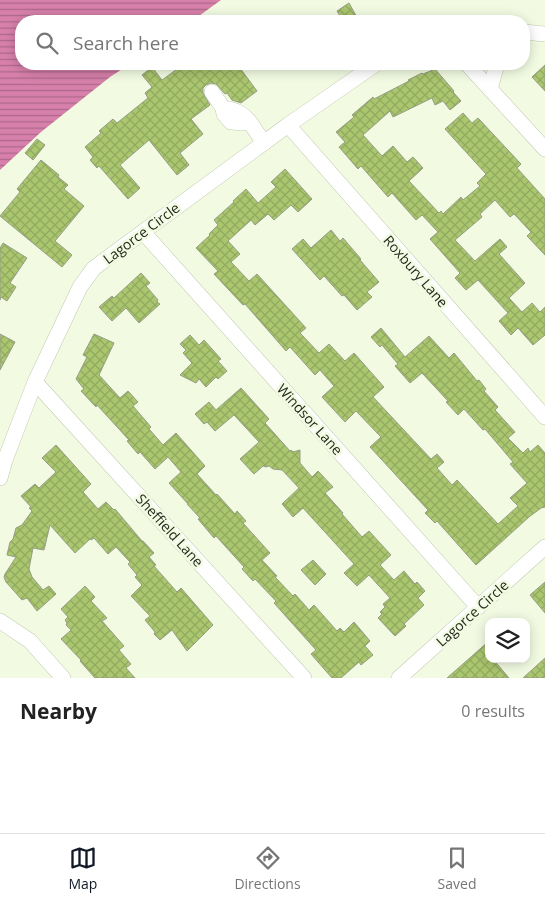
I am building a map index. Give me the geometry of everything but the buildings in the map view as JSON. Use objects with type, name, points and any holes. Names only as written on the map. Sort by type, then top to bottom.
[{"type":"street","points":[[530,33],[545,34]]},
{"type":"street","name":"Lagorce Circle","points":[[0,478],[35,382],[80,287],[94,268],[264,143],[367,70]]},
{"type":"street","points":[[473,70],[545,149]]},
{"type":"street","points":[[490,89],[496,70]]},
{"type":"street","points":[[212,92],[223,108],[224,114],[231,122],[243,124],[248,121],[264,143]]},
{"type":"street","name":"Roxbury Lane","points":[[288,126],[545,417]]},
{"type":"street","name":"Windsor Lane","points":[[143,232],[478,607]]},
{"type":"street","name":"Sheffield Lane","points":[[35,382],[304,678]]},
{"type":"street","name":"Lagorce Circle","points":[[399,678],[545,547]]},
{"type":"street","points":[[0,622],[30,641],[63,678]]},
{"type":"shaded area","points":[[0,0],[221,0],[200,15],[15,15],[15,70],[121,70],[41,132],[0,170]]}]
